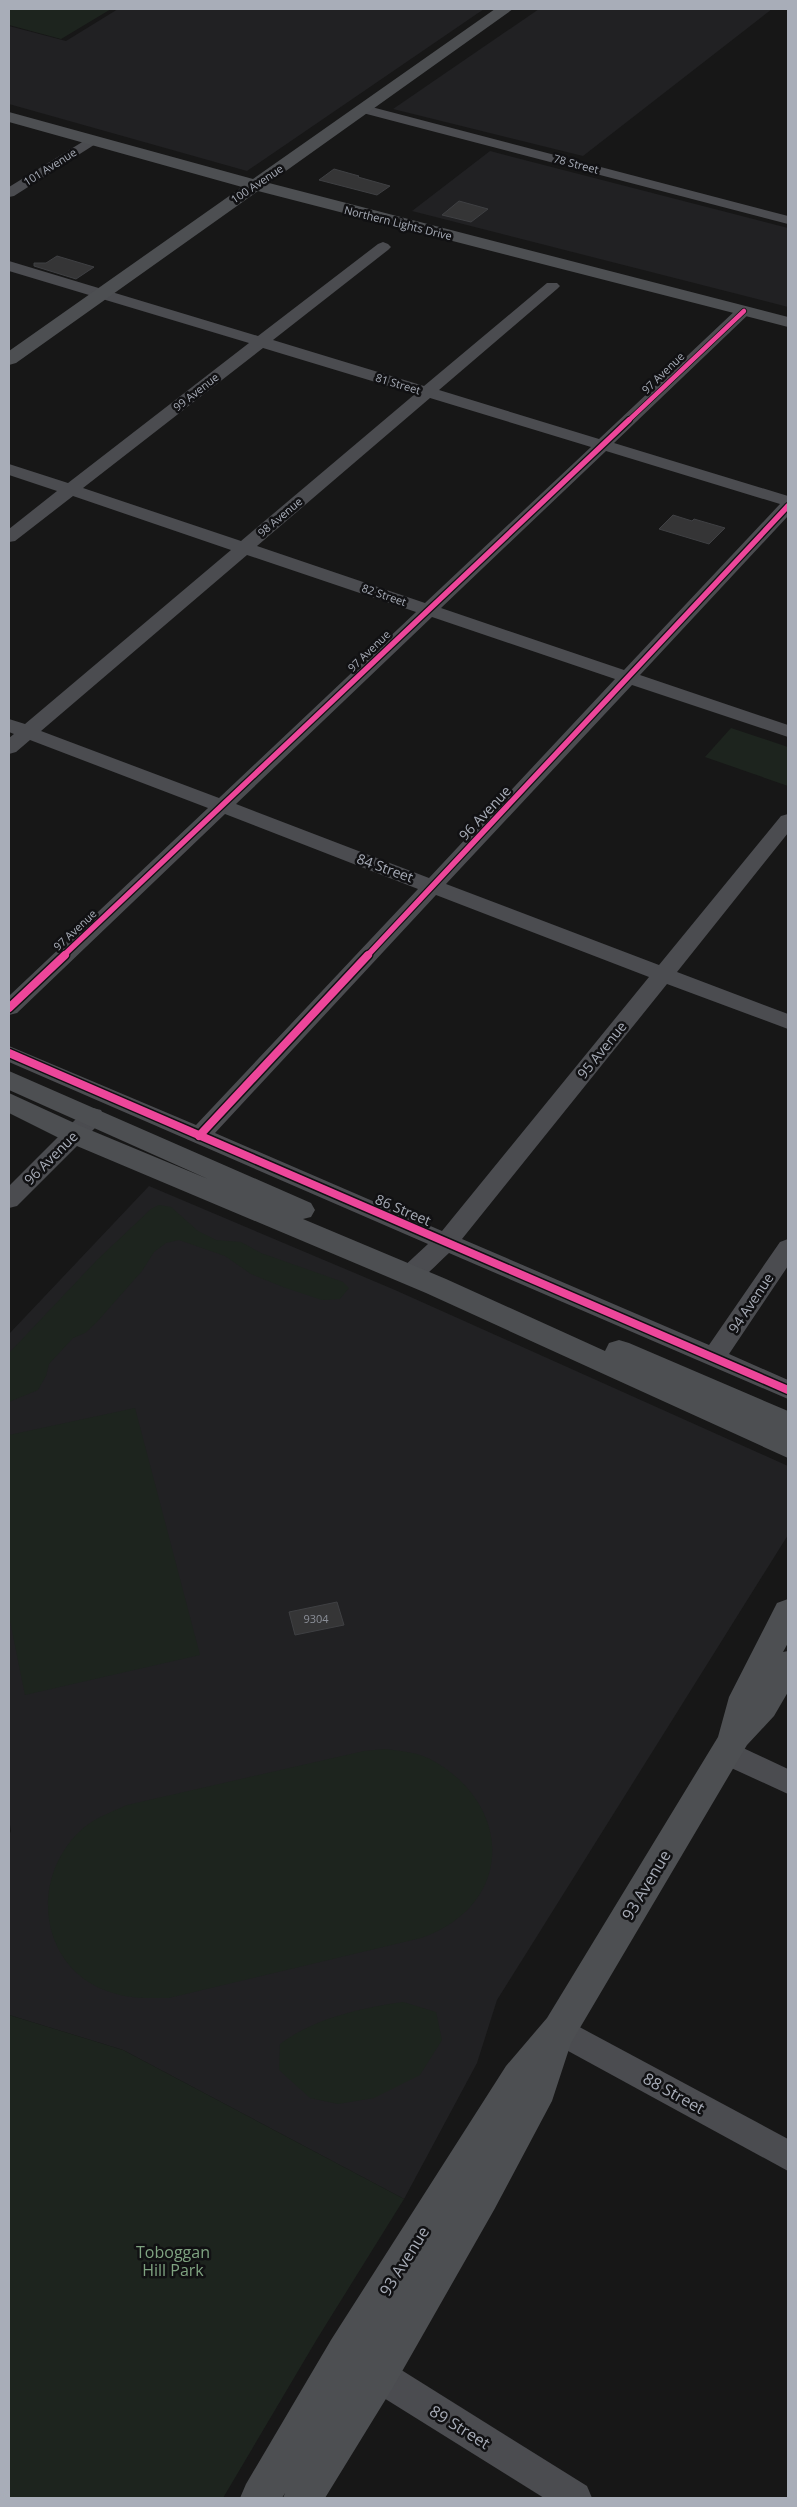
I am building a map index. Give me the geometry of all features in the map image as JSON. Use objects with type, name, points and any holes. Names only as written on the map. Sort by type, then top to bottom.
[{"type":"main road","name":"100 Avenue","points":[[9,359],[505,9]]},
{"type":"main road","name":"Northern Lights Drive","points":[[9,117],[255,185],[788,322]]},
{"type":"main road","points":[[9,1080],[84,1125]]},
{"type":"main road","points":[[9,1102],[84,1125],[415,1270],[788,1423]]},
{"type":"main road","points":[[415,1270],[788,1447]]},
{"type":"main road","name":"93 Avenue","points":[[730,1746],[745,1697],[788,1612]]},
{"type":"main road","name":"93 Avenue","points":[[260,2498],[345,2354],[519,2078],[559,2030],[730,1746],[763,1706],[788,1664]]},
{"type":"main road","name":"93 Avenue","points":[[303,2498],[378,2375],[480,2197],[539,2089],[559,2030]]},
{"type":"street","name":"78 Street","points":[[364,109],[788,220]]},
{"type":"street","name":"101 Avenue","points":[[9,193],[92,140]]},
{"type":"street","name":"99 Avenue","points":[[9,537],[383,247]]},
{"type":"street","name":"81 Street","points":[[9,266],[788,502]]},
{"type":"street","name":"98 Avenue","points":[[9,748],[18,729],[244,548],[552,286]]},
{"type":"street","name":"97 Avenue","points":[[9,1008],[744,311]]},
{"type":"street","name":"82 Street","points":[[9,469],[788,732]]},
{"type":"street","name":"96 Avenue","points":[[200,1136],[788,506]]},
{"type":"street","name":"84 Street","points":[[18,729],[788,1022]]},
{"type":"street","name":"95 Avenue","points":[[415,1270],[446,1242],[788,820]]},
{"type":"street","name":"86 Street","points":[[9,1053],[788,1390]]},
{"type":"street","name":"96 Avenue","points":[[9,1200],[84,1125]]},
{"type":"street","name":"94 Avenue","points":[[713,1358],[788,1248]]},
{"type":"street","points":[[730,1746],[788,1782]]},
{"type":"street","name":"88 Street","points":[[559,2030],[788,2156]]},
{"type":"street","name":"89 Street","points":[[345,2354],[575,2498]]},
{"type":"shaded area","points":[[118,9],[484,9],[247,171],[9,104],[9,26],[66,41]]},
{"type":"shaded area","points":[[539,9],[772,9],[583,156],[393,109]]},
{"type":"shaded area","points":[[490,151],[788,228],[788,307],[412,211]]},
{"type":"shaded area","points":[[149,1186],[395,1290],[788,1466],[788,1535],[497,2000],[477,2063],[404,2199],[123,2050],[9,2015],[9,1835],[11,1831],[9,1819],[9,1334]]},
{"type":"green space","points":[[9,9],[111,9],[61,39],[9,25]]},
{"type":"green space","points":[[731,728],[788,747],[788,786],[705,757]]},
{"type":"green space","points":[[159,1205],[171,1207],[198,1231],[216,1240],[241,1242],[261,1253],[343,1282],[349,1288],[340,1299],[322,1300],[251,1274],[225,1256],[179,1240],[166,1243],[154,1252],[142,1271],[96,1323],[85,1333],[73,1338],[49,1364],[46,1376],[38,1390],[9,1402],[9,1353],[97,1260],[151,1209]]},
{"type":"green space","points":[[135,1408],[200,1655],[25,1695],[9,1616],[9,1435]]},
{"type":"green space","points":[[385,1749],[408,1752],[425,1757],[458,1778],[477,1801],[489,1827],[492,1853],[487,1879],[474,1902],[452,1923],[421,1938],[169,1998],[127,1996],[113,1993],[89,1982],[70,1966],[57,1946],[50,1924],[48,1900],[52,1876],[62,1853],[83,1828],[95,1820],[127,1805],[364,1751]]},
{"type":"green space","points":[[403,2002],[436,2012],[442,2040],[420,2075],[374,2098],[338,2104],[310,2098],[279,2070],[280,2044],[308,2027],[355,2011]]},
{"type":"green space","name":"Toboggan Hill Park","points":[[9,2015],[123,2050],[404,2199],[317,2339],[223,2498],[9,2498]]},
{"type":"building","points":[[334,169],[390,186],[377,195],[319,180]]},
{"type":"building","points":[[459,201],[488,209],[471,222],[442,215]]},
{"type":"building","points":[[57,256],[94,267],[76,279],[34,266],[34,263],[46,263]]},
{"type":"building","points":[[673,515],[725,528],[709,544],[659,529]]},
{"type":"building","points":[[337,1602],[344,1625],[295,1635],[289,1612]]},
{"type":"cycle path","points":[[9,1008],[744,311]]},
{"type":"cycle path","points":[[199,1136],[788,506]]},
{"type":"cycle path","points":[[9,1053],[788,1390]]}]
